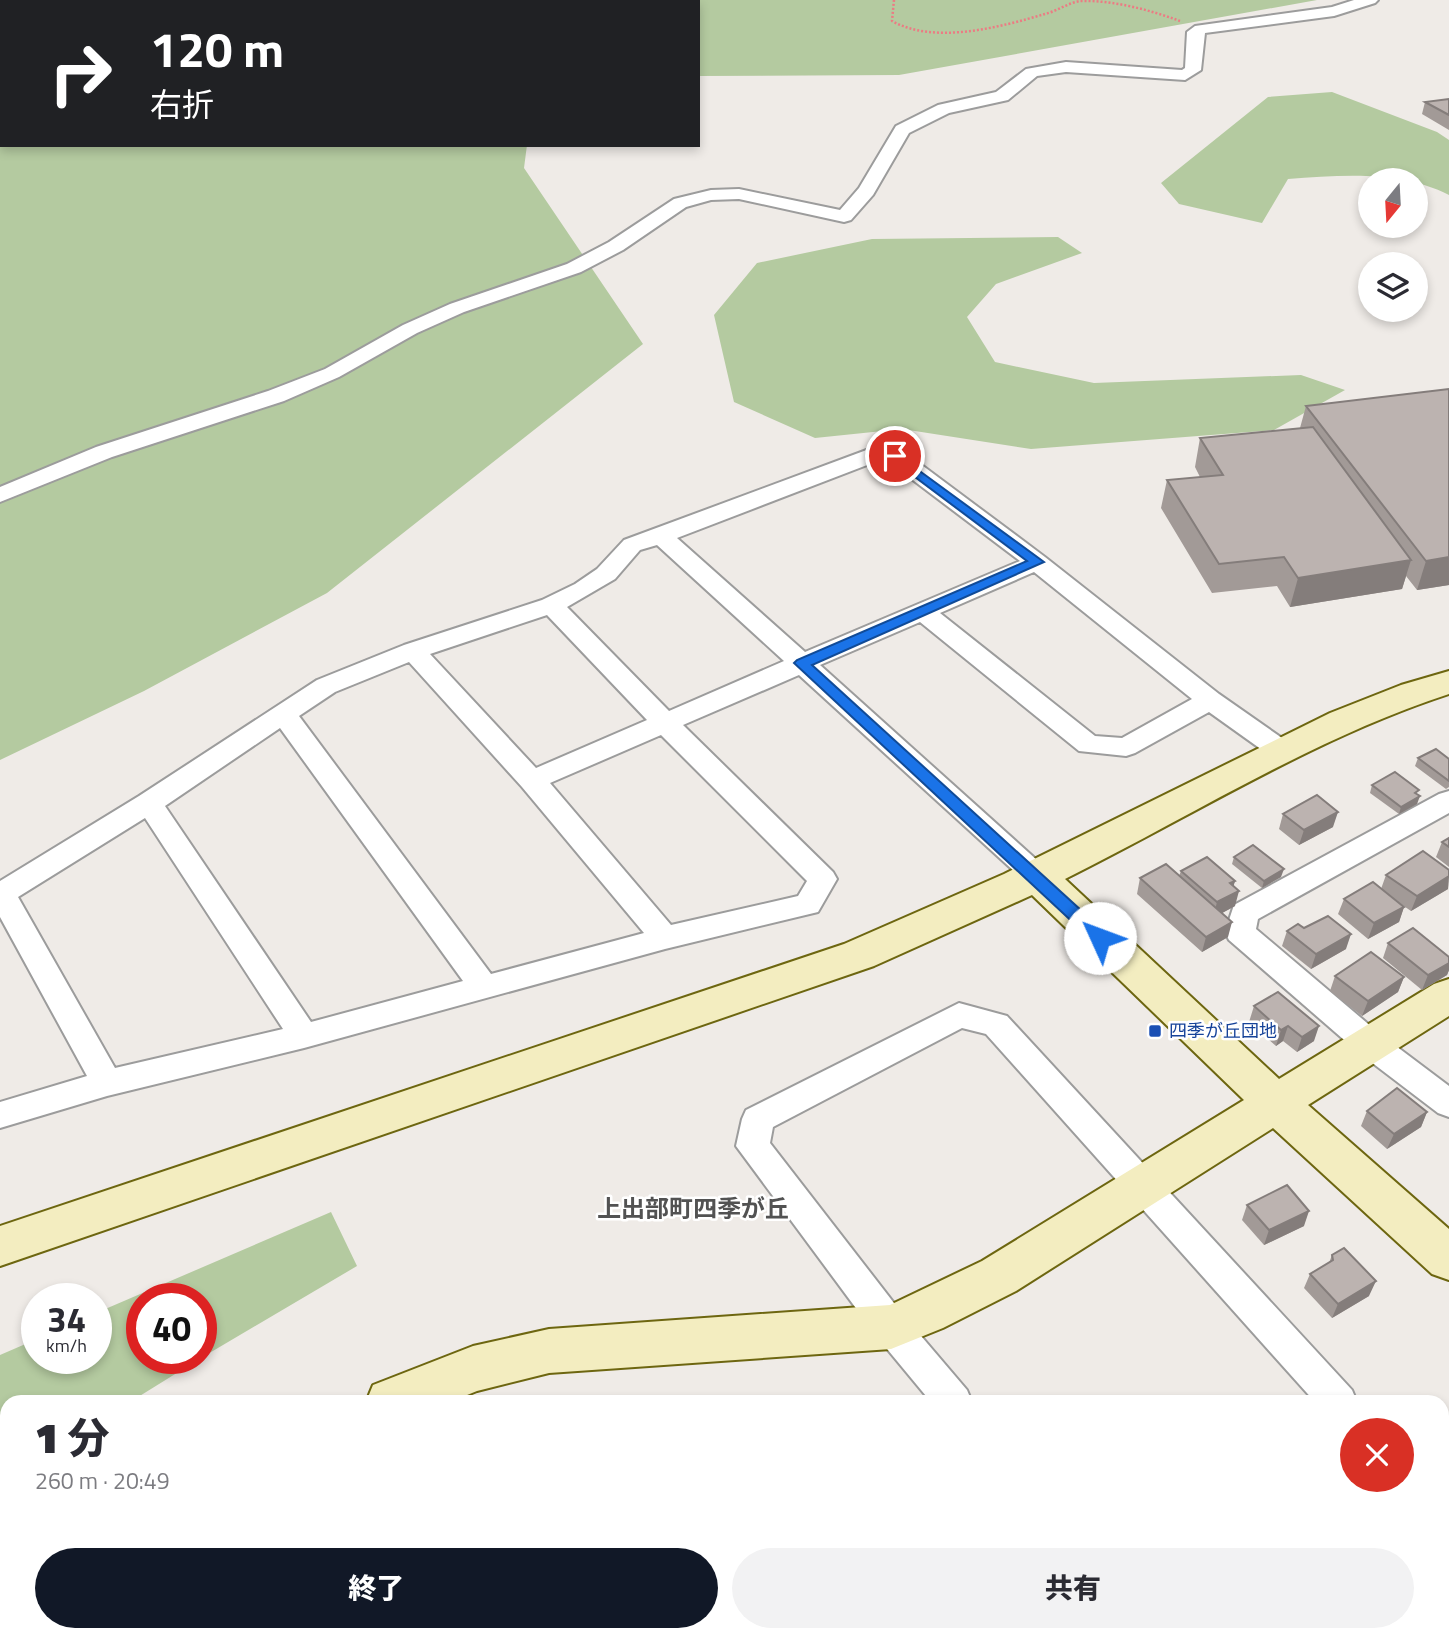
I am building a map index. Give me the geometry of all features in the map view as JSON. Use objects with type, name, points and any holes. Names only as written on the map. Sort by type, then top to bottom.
[{"type":"street","points":[[0,495],[104,452],[276,396],[332,373],[410,329],[457,307],[574,268],[616,246],[680,203],[711,195],[739,194],[844,216],[866,191],[902,130],[944,109],[1002,96],[1032,72],[1047,69],[1100,68],[1185,75],[1193,70],[1195,32],[1201,29],[1334,11],[1370,0]]},
{"type":"street","points":[[107,1083],[1,894],[149,803],[326,685],[413,651],[551,605],[584,589],[606,574],[632,545],[662,536],[872,455],[895,456],[1037,562],[1210,700],[1282,751]]},
{"type":"street","points":[[662,536],[1038,877],[1275,1102],[1449,1259]]},
{"type":"street","points":[[532,780],[1037,562]]},
{"type":"street","points":[[0,1115],[107,1083],[304,1036],[665,938],[808,904],[823,879],[666,724],[551,605]]},
{"type":"street","points":[[924,612],[1088,745],[1126,747],[1210,700]]},
{"type":"street","points":[[413,651],[532,780],[665,938]]},
{"type":"street","points":[[0,1247],[859,955],[942,922],[1038,877],[1282,751],[1368,712],[1449,682]]},
{"type":"street","points":[[283,713],[484,987]]},
{"type":"street","points":[[1449,801],[1244,913],[1240,932],[1369,1043],[1449,1104]]},
{"type":"street","points":[[149,803],[304,1036]]},
{"type":"street","points":[[409,1395],[474,1369],[550,1351],[891,1327],[926,1313],[999,1276],[1449,995]]},
{"type":"street","points":[[948,1395],[891,1327],[753,1146],[758,1119],[959,1015],[996,1025],[1333,1395]]},
{"type":"path","points":[[894,0],[892,21],[899,27],[920,32],[997,24],[1048,13],[1080,1],[1113,1],[1143,7],[1201,29]]},
{"type":"green space","points":[[700,0],[1317,0],[899,75],[700,76]]},
{"type":"green space","points":[[1332,92],[1437,132],[1449,140],[1449,195],[1428,186],[1428,168],[1358,168],[1358,176],[1288,179],[1262,223],[1179,204],[1161,183],[1268,97]]},
{"type":"green space","points":[[0,147],[527,147],[524,168],[643,344],[327,593],[144,691],[0,760]]},
{"type":"green space","points":[[1058,237],[1082,253],[996,284],[967,317],[995,362],[1094,383],[1301,375],[1345,390],[1274,430],[1031,449],[902,429],[815,438],[734,402],[714,315],[757,263],[872,239]]},
{"type":"green space","points":[[331,1212],[357,1266],[217,1349],[217,1283],[166,1283]]},
{"type":"green space","points":[[126,1300],[126,1374],[175,1374],[141,1395],[0,1395],[0,1355],[21,1346],[21,1374],[112,1374],[112,1306]]},
{"type":"building","points":[[1449,99],[1449,115],[1425,102]]},
{"type":"building","points":[[1449,389],[1449,557],[1426,561],[1306,406]]},
{"type":"building","points":[[1313,427],[1411,560],[1298,578],[1284,557],[1219,564],[1167,480],[1223,475],[1200,438]]},
{"type":"building","points":[[1436,749],[1449,759],[1449,781],[1418,758]]},
{"type":"building","points":[[1395,772],[1419,790],[1415,793],[1420,796],[1401,807],[1372,785]]},
{"type":"building","points":[[1317,795],[1338,812],[1304,830],[1283,814]]},
{"type":"building","points":[[1449,838],[1449,847],[1442,842]]},
{"type":"building","points":[[1253,845],[1284,869],[1264,881],[1234,857]]},
{"type":"building","points":[[1423,851],[1449,870],[1449,876],[1417,896],[1386,875]]},
{"type":"building","points":[[1207,857],[1235,881],[1230,883],[1239,891],[1217,902],[1181,871]]},
{"type":"building","points":[[1166,864],[1232,922],[1206,937],[1140,878]]},
{"type":"building","points":[[1373,882],[1404,907],[1374,923],[1344,899]]},
{"type":"building","points":[[1328,916],[1351,934],[1316,954],[1287,931],[1298,924],[1304,928]]},
{"type":"building","points":[[1413,928],[1449,957],[1449,963],[1428,975],[1388,943]]},
{"type":"building","points":[[1371,952],[1404,977],[1368,1001],[1335,976]]},
{"type":"building","points":[[1278,992],[1319,1026],[1302,1037],[1288,1026],[1281,1030],[1254,1006]]},
{"type":"building","points":[[1397,1088],[1427,1112],[1394,1134],[1367,1111]]},
{"type":"building","points":[[1287,1185],[1309,1211],[1269,1230],[1247,1205]]},
{"type":"building","points":[[1344,1248],[1376,1281],[1338,1304],[1310,1274],[1333,1260],[1332,1255]]},
{"type":"place","name":"四季が丘団地","points":[[1155,1031]]},
{"type":"district","name":"上出部町四季が丘","points":[[693,1209]]},
{"type":"route","points":[[895,456],[1037,562],[802,663],[1038,877],[1100,938]]}]
